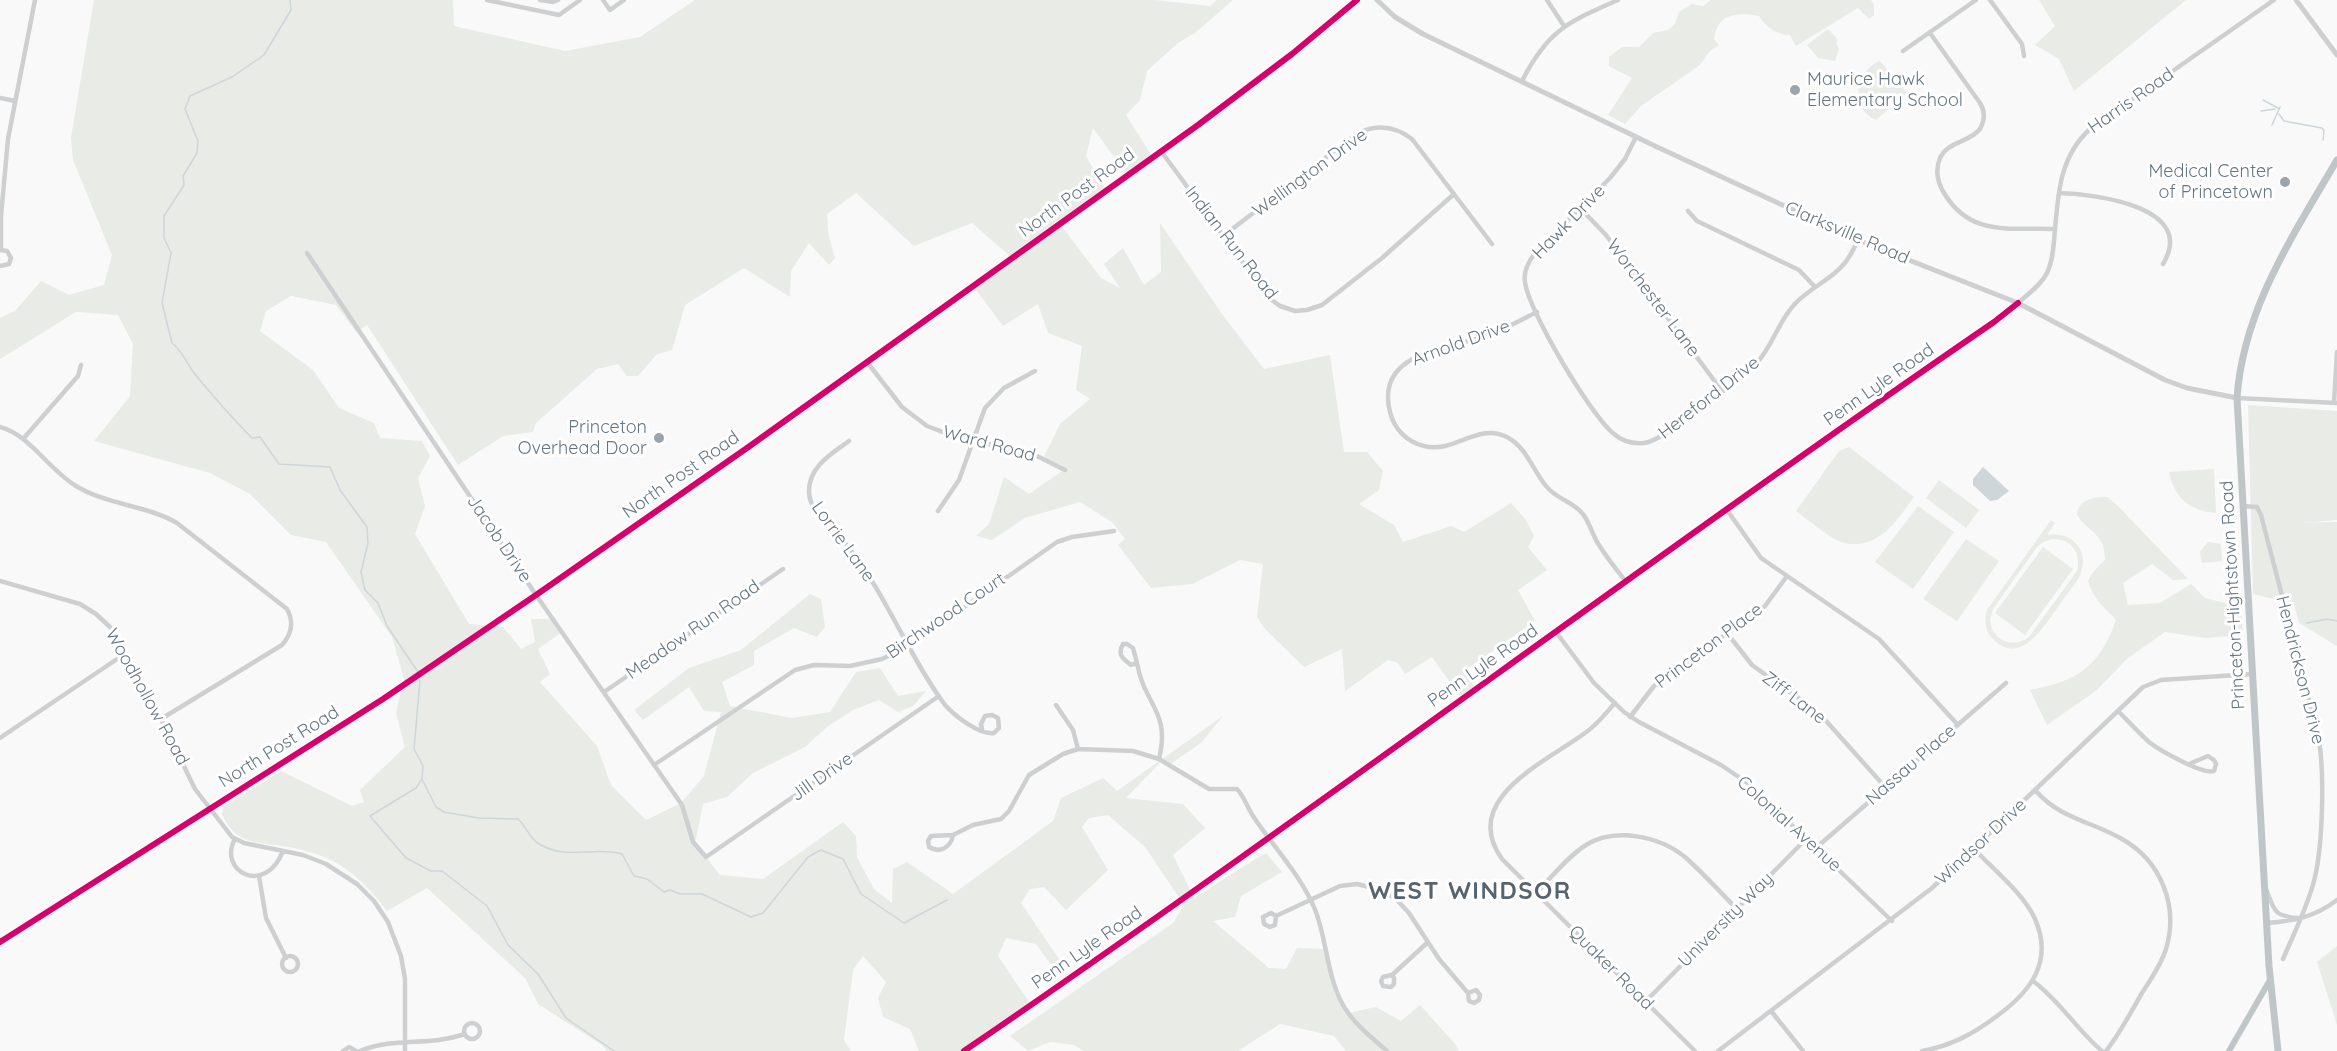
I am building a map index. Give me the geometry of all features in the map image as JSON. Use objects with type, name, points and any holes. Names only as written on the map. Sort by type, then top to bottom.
[{"type":"main road","name":"Princeton-Hightstown Road","points":[[2278,1051],[2270,980],[2236,398],[2244,350],[2253,318],[2289,243],[2337,160]]},
{"type":"main road","points":[[2229,1051],[2270,980]]},
{"type":"street","points":[[0,266],[6,266],[11,258],[7,251],[0,250],[6,149],[35,0]]},
{"type":"street","points":[[487,0],[559,15],[580,0]]},
{"type":"street","points":[[524,8],[525,0]]},
{"type":"street","points":[[542,0],[553,2],[558,0]]},
{"type":"street","points":[[603,0],[610,10],[624,0]]},
{"type":"street","name":"North Post Road","points":[[0,942],[383,699],[536,595],[1161,151],[1292,54],[1357,0]]},
{"type":"street","name":"Clarksville Road","points":[[1377,0],[1395,17],[1423,34],[1858,240],[2018,303],[2165,380],[2187,388],[2236,398],[2335,403]]},
{"type":"street","points":[[1547,0],[1564,26]]},
{"type":"street","points":[[1522,81],[1537,53],[1564,26],[1618,0]]},
{"type":"street","points":[[1903,51],[1976,0]]},
{"type":"street","points":[[1990,0],[2022,44],[2024,56]]},
{"type":"street","name":"Harris Road","points":[[2018,303],[2047,274],[2052,260],[2059,193],[2066,160],[2076,143],[2090,129],[2274,0]]},
{"type":"street","points":[[2296,0],[2337,55]]},
{"type":"street","points":[[1930,33],[1980,103],[1983,111],[1983,121],[1978,131],[1953,144],[1940,158],[1937,176],[1946,196],[1965,216],[1992,228],[2055,229]]},
{"type":"street","points":[[0,98],[15,101]]},
{"type":"street","name":"Wellington Drive","points":[[1223,236],[1358,133],[1371,128],[1393,128],[1406,134],[1416,144],[1492,244]]},
{"type":"street","name":"Hawk Drive","points":[[1537,312],[1524,280],[1527,266],[1535,253],[1618,169],[1636,136]]},
{"type":"street","name":"Indian Run Road","points":[[1161,151],[1269,298],[1287,309],[1307,310],[1327,301],[1382,258],[1454,194]]},
{"type":"street","points":[[2059,193],[2116,199],[2135,205],[2152,215],[2161,222],[2168,233],[2169,248],[2163,264]]},
{"type":"street","name":"Worchester Lane","points":[[1580,208],[1606,235],[1722,391]]},
{"type":"street","points":[[1688,211],[1698,221],[1799,270],[1815,287]]},
{"type":"street","name":"Hereford Drive","points":[[1537,312],[1580,391],[1606,426],[1622,439],[1636,443],[1657,440],[1762,359],[1786,314],[1800,299],[1844,264],[1858,240]]},
{"type":"street","name":"Jacob Drive","points":[[307,253],[536,595],[682,806],[693,842],[706,857]]},
{"type":"street","name":"Penn Lyle Road","points":[[964,1051],[1143,928],[2018,303]]},
{"type":"street","name":"Arnold Drive","points":[[1537,312],[1491,334],[1442,347],[1406,363],[1395,374],[1390,387],[1388,402],[1391,416],[1403,435],[1425,447],[1447,447],[1471,436],[1485,433],[1500,434],[1514,442],[1523,451],[1549,490],[1581,511],[1598,544],[1626,582]]},
{"type":"street","points":[[2335,403],[2337,351]]},
{"type":"street","name":"Ward Road","points":[[867,362],[902,407],[917,420],[937,431],[1037,456],[1065,470]]},
{"type":"street","points":[[23,439],[78,375],[81,365]]},
{"type":"street","points":[[938,511],[959,480],[980,416],[990,400],[1004,388],[1035,371]]},
{"type":"street","points":[[0,427],[15,432],[52,469],[80,488],[177,523],[280,601],[290,614],[291,631],[282,645],[161,719]]},
{"type":"street","name":"Lorrie Lane","points":[[849,441],[818,466],[810,485],[810,499],[816,512],[847,545],[866,572],[939,696],[961,719],[982,729]]},
{"type":"street","name":"Hendrickson Drive","points":[[2242,506],[2257,507],[2260,515],[2321,747],[2318,865],[2301,919]]},
{"type":"street","points":[[1727,510],[1756,552],[1879,639],[1958,725]]},
{"type":"street","name":"Birchwood Court","points":[[654,765],[795,670],[814,665],[863,665],[882,659],[909,646],[1057,542],[1072,537],[1114,531]]},
{"type":"street","name":"Meadow Run Road","points":[[604,692],[783,569]]},
{"type":"street","name":"Princeton Place","points":[[1630,717],[1654,686],[1765,606],[1787,576]]},
{"type":"street","name":"Woodhollow Road","points":[[0,581],[71,601],[88,609],[111,628],[161,719],[195,789],[235,839]]},
{"type":"street","name":"Colonial Avenue","points":[[1557,632],[1584,671],[1630,717],[1736,774],[1763,795],[1892,921]]},
{"type":"street","name":"Ziff Lane","points":[[1727,633],[1752,665],[1819,713],[1886,788]]},
{"type":"street","points":[[1137,663],[1131,665],[1121,657],[1119,652],[1123,644],[1133,648],[1144,688],[1158,712],[1163,728],[1163,743],[1159,759]]},
{"type":"street","points":[[0,738],[126,653]]},
{"type":"street","name":"Windsor Drive","points":[[1718,1051],[1892,921],[1932,888],[2143,687],[2154,681],[2252,674]]},
{"type":"street","name":"Nassau Place","points":[[1817,847],[2006,683]]},
{"type":"street","name":"Jill Drive","points":[[706,857],[939,696]]},
{"type":"street","name":"Quaker Road","points":[[1614,703],[1594,726],[1507,788],[1493,808],[1490,824],[1494,846],[1502,859],[1695,1051]]},
{"type":"street","points":[[1056,705],[1072,730],[1078,749]]},
{"type":"street","points":[[2118,711],[2155,746],[2189,764],[2206,772],[2214,771],[2216,768],[2214,760],[2208,756],[2189,764]]},
{"type":"street","points":[[992,715],[998,718],[1000,725],[997,731],[991,734],[982,729],[981,724],[984,717],[992,715]]},
{"type":"street","points":[[953,835],[951,842],[945,848],[932,849],[928,844],[931,836],[953,835],[973,825],[1001,819],[1009,811],[1029,775],[1063,754],[1078,749],[1121,748],[1159,759],[1209,789],[1237,789],[1310,899],[1342,1004],[1356,1023],[1387,1051]]},
{"type":"street","points":[[2033,981],[2053,998],[2084,1035],[2104,1051],[2165,952],[2171,920],[2168,897],[2156,870],[2137,848],[2120,837],[2062,813],[2036,790]]},
{"type":"street","points":[[1536,893],[1586,845],[1604,837],[1631,836],[1658,842],[1676,851],[1737,909]]},
{"type":"street","name":"University Way","points":[[1646,1001],[1807,838]]},
{"type":"street","points":[[283,851],[274,869],[259,876],[247,874],[235,865],[230,850],[235,839],[283,851],[315,859],[337,869],[361,888],[381,911],[398,944],[404,970],[405,1051]]},
{"type":"street","points":[[1922,1051],[1955,1042],[1978,1030],[2016,1002],[2033,981],[2041,951],[2040,935],[2034,918],[2024,902],[1974,849]]},
{"type":"street","points":[[259,876],[266,918],[286,958]]},
{"type":"street","points":[[1276,916],[1340,886],[1357,884],[1374,887],[1389,894],[1403,905],[1427,943],[1468,993]]},
{"type":"street","points":[[2265,886],[2278,913],[2285,917],[2301,919]]},
{"type":"street","points":[[2267,923],[2301,919],[2337,900]]},
{"type":"street","points":[[2283,959],[2301,919]]},
{"type":"street","points":[[1392,975],[1427,943]]},
{"type":"street","points":[[1771,1011],[1803,1051]]},
{"type":"street","points":[[343,1051],[349,1047],[358,1051],[386,1043],[441,1041],[465,1034]]},
{"type":"shaded area","points":[[94,0],[453,0],[454,26],[565,51],[640,37],[695,0],[1155,0],[1210,6],[1217,0],[1233,0],[1195,33],[1178,43],[1147,71],[1140,100],[1126,115],[1153,158],[1128,176],[1093,128],[1086,156],[1106,190],[1060,224],[1101,278],[1120,288],[1104,264],[1123,248],[1144,285],[1161,272],[1160,223],[1222,314],[1264,369],[1330,355],[1344,452],[1367,452],[1383,471],[1379,490],[1359,504],[1394,525],[1403,542],[1451,526],[1464,532],[1511,503],[1526,520],[1534,536],[1528,547],[1547,570],[1518,590],[1535,621],[1467,669],[1475,690],[1462,699],[1432,657],[1405,674],[1398,663],[1388,660],[1345,691],[1342,649],[1304,667],[1265,629],[1257,617],[1263,564],[1240,560],[1192,584],[1151,588],[1118,545],[1125,539],[1112,522],[1080,502],[1025,518],[992,540],[976,536],[989,524],[1004,477],[1029,494],[1062,471],[1043,459],[1060,424],[1090,399],[1076,390],[1082,346],[1048,333],[1038,304],[1003,326],[974,287],[1012,258],[972,223],[914,246],[856,193],[827,214],[828,233],[835,258],[829,265],[809,243],[791,271],[790,297],[744,268],[685,305],[672,350],[657,354],[638,376],[627,376],[618,364],[597,369],[536,423],[533,432],[503,436],[458,465],[367,325],[356,332],[336,305],[291,296],[266,311],[260,331],[313,370],[339,408],[374,423],[380,438],[422,441],[430,456],[418,478],[425,506],[415,534],[469,624],[503,627],[521,649],[535,642],[531,619],[550,619],[562,632],[538,649],[550,674],[540,682],[597,746],[611,785],[646,820],[681,803],[704,776],[721,712],[704,711],[689,687],[643,720],[634,710],[689,668],[741,650],[810,594],[821,599],[825,627],[817,637],[794,628],[754,651],[754,665],[722,682],[730,706],[792,718],[830,712],[856,672],[880,668],[898,696],[926,691],[913,706],[898,712],[879,700],[853,710],[827,727],[805,747],[753,773],[727,797],[703,804],[695,843],[720,875],[763,879],[843,822],[856,836],[857,857],[874,889],[892,903],[893,869],[907,862],[953,894],[1053,821],[1061,798],[1103,778],[1117,791],[1223,716],[1201,743],[1169,765],[1162,761],[1126,798],[1183,804],[1205,828],[1173,855],[1194,898],[1267,854],[1282,872],[1241,896],[1235,917],[1213,921],[1269,968],[1286,969],[1297,948],[1326,949],[1334,985],[1347,1013],[1376,1007],[1401,1021],[1420,1005],[1459,1051],[1346,1051],[1334,1036],[1280,1024],[1238,1051],[1084,1051],[1074,1045],[1050,1042],[1028,1051],[1010,1036],[1173,923],[1184,905],[1145,847],[1108,815],[1089,818],[1082,827],[1108,870],[1066,910],[1044,887],[1030,889],[1021,903],[1059,959],[1052,966],[1036,944],[1006,938],[998,956],[1029,1002],[964,1051],[919,1051],[910,1029],[883,1017],[878,998],[886,982],[863,956],[853,970],[844,1040],[851,1051],[607,1051],[602,1045],[538,1004],[525,978],[427,888],[387,911],[363,883],[333,861],[300,849],[240,837],[227,824],[222,814],[224,806],[281,771],[352,806],[364,802],[360,790],[405,747],[396,713],[404,679],[392,637],[326,542],[291,535],[250,494],[210,473],[94,441],[130,396],[133,344],[118,315],[76,312],[0,359],[0,318],[15,311],[41,281],[69,295],[104,285],[112,255],[73,160],[71,138]]},
{"type":"shaded area","points":[[1711,0],[1871,0],[1874,5],[1874,15],[1869,19],[1858,8],[1796,46],[1790,35],[1772,30],[1759,16],[1744,14],[1730,16],[1719,24],[1716,30],[1714,39],[1719,45],[1710,51],[1700,65],[1641,106],[1625,124],[1608,115],[1632,78],[1609,66],[1609,57],[1622,47],[1639,47],[1653,33],[1668,30],[1675,24],[1679,12],[1692,4],[1703,6]]},
{"type":"shaded area","points":[[2039,0],[2186,0],[2074,91],[2059,59],[2035,45],[2055,26]]},
{"type":"shaded area","points":[[1828,29],[1838,40],[1836,43],[1839,49],[1835,61],[1818,58],[1807,45]]},
{"type":"shaded area","points":[[1880,61],[1907,93],[1876,120],[1867,115],[1862,107],[1859,90],[1865,72]]},
{"type":"shaded area","points":[[2248,405],[2337,411],[2337,520],[2303,523],[2337,522],[2337,646],[2299,623],[2294,604],[2253,594]]},
{"type":"shaded area","points":[[1849,447],[1914,497],[1885,532],[1865,543],[1841,542],[1796,511],[1839,451]]},
{"type":"shaded area","points":[[1983,467],[2009,491],[1997,500],[1990,501],[1973,485],[1973,479]]},
{"type":"shaded area","points":[[2214,469],[2216,513],[2198,509],[2185,502],[2175,489],[2169,472]]},
{"type":"shaded area","points":[[1939,480],[1979,510],[1966,528],[1926,498]]},
{"type":"shaded area","points":[[2107,497],[2117,505],[2188,579],[2173,580],[2152,564],[2123,583],[2128,605],[2160,603],[2191,584],[2205,598],[2241,607],[2243,635],[2205,638],[2165,632],[2128,658],[2097,690],[2047,725],[2030,690],[2061,682],[2085,669],[2102,650],[2116,620],[2096,598],[2088,581],[2105,560],[2102,544],[2077,515],[2079,507],[2084,502]]},
{"type":"shaded area","points":[[1918,506],[1954,532],[1913,589],[1875,562]]},
{"type":"shaded area","points":[[2051,520],[2055,523],[2047,535],[2062,535],[2079,547],[2083,561],[2078,578],[2032,639],[2014,648],[2004,647],[1989,633],[1986,626],[1987,610]],"holes":[[[2059,539],[2074,548],[2078,558],[2077,571],[2029,637],[2013,643],[2004,641],[1992,629],[1990,620],[1993,609],[2037,547],[2043,542]]]},
{"type":"shaded area","points":[[1966,539],[1999,561],[1957,621],[1923,599]]},
{"type":"shaded area","points":[[2208,542],[2221,544],[2222,561],[2202,563],[2200,552]]},
{"type":"shaded area","points":[[2043,547],[2073,569],[2025,635],[1995,613]]},
{"type":"shaded area","points":[[2337,946],[2337,1025],[2317,962]]},
{"type":"waterway","points":[[290,0],[291,10],[264,55],[232,77],[190,96],[185,109],[198,141],[197,153],[183,176],[184,185],[164,216],[164,238],[171,253],[162,303],[172,343],[179,349],[208,390],[252,438],[260,437],[279,464],[330,467],[340,490],[367,527],[368,543],[361,572],[365,590],[378,603],[387,626],[418,672]]},
{"type":"waterway","points":[[2263,100],[2278,108]]},
{"type":"waterway","points":[[2272,125],[2280,107]]},
{"type":"waterway","points":[[2261,111],[2275,109]]},
{"type":"waterway","points":[[2279,114],[2284,121],[2322,128],[2323,140]]},
{"type":"waterway","points":[[2307,623],[2327,619],[2337,621]]},
{"type":"waterway","points":[[420,680],[414,749],[423,766],[422,779],[436,807],[444,812],[479,818],[518,819],[536,842],[560,852],[601,851],[622,854],[634,876],[647,879],[664,892],[670,890],[680,894],[702,894],[751,917],[763,913],[808,857],[821,850],[843,859],[861,894],[904,923],[947,900]]},
{"type":"waterway","points":[[422,779],[416,788],[370,816],[406,858],[431,871],[442,871],[487,906],[508,945],[538,974],[566,1018],[614,1051]]},
{"type":"cycle path","points":[[0,942],[383,699],[536,595],[747,448],[1198,125],[1292,54],[1357,0]]},
{"type":"cycle path","points":[[964,1051],[1223,871],[2018,303]]},
{"type":"place","name":"Maurice Hawk Elementary School","points":[[1795,90]]},
{"type":"place","name":"Medical Center of Princetown","points":[[2285,182]]},
{"type":"place","name":"Princeton Overhead Door","points":[[659,438]]},
{"type":"district","name":"WEST WINDSOR","points":[[1470,892]]}]
